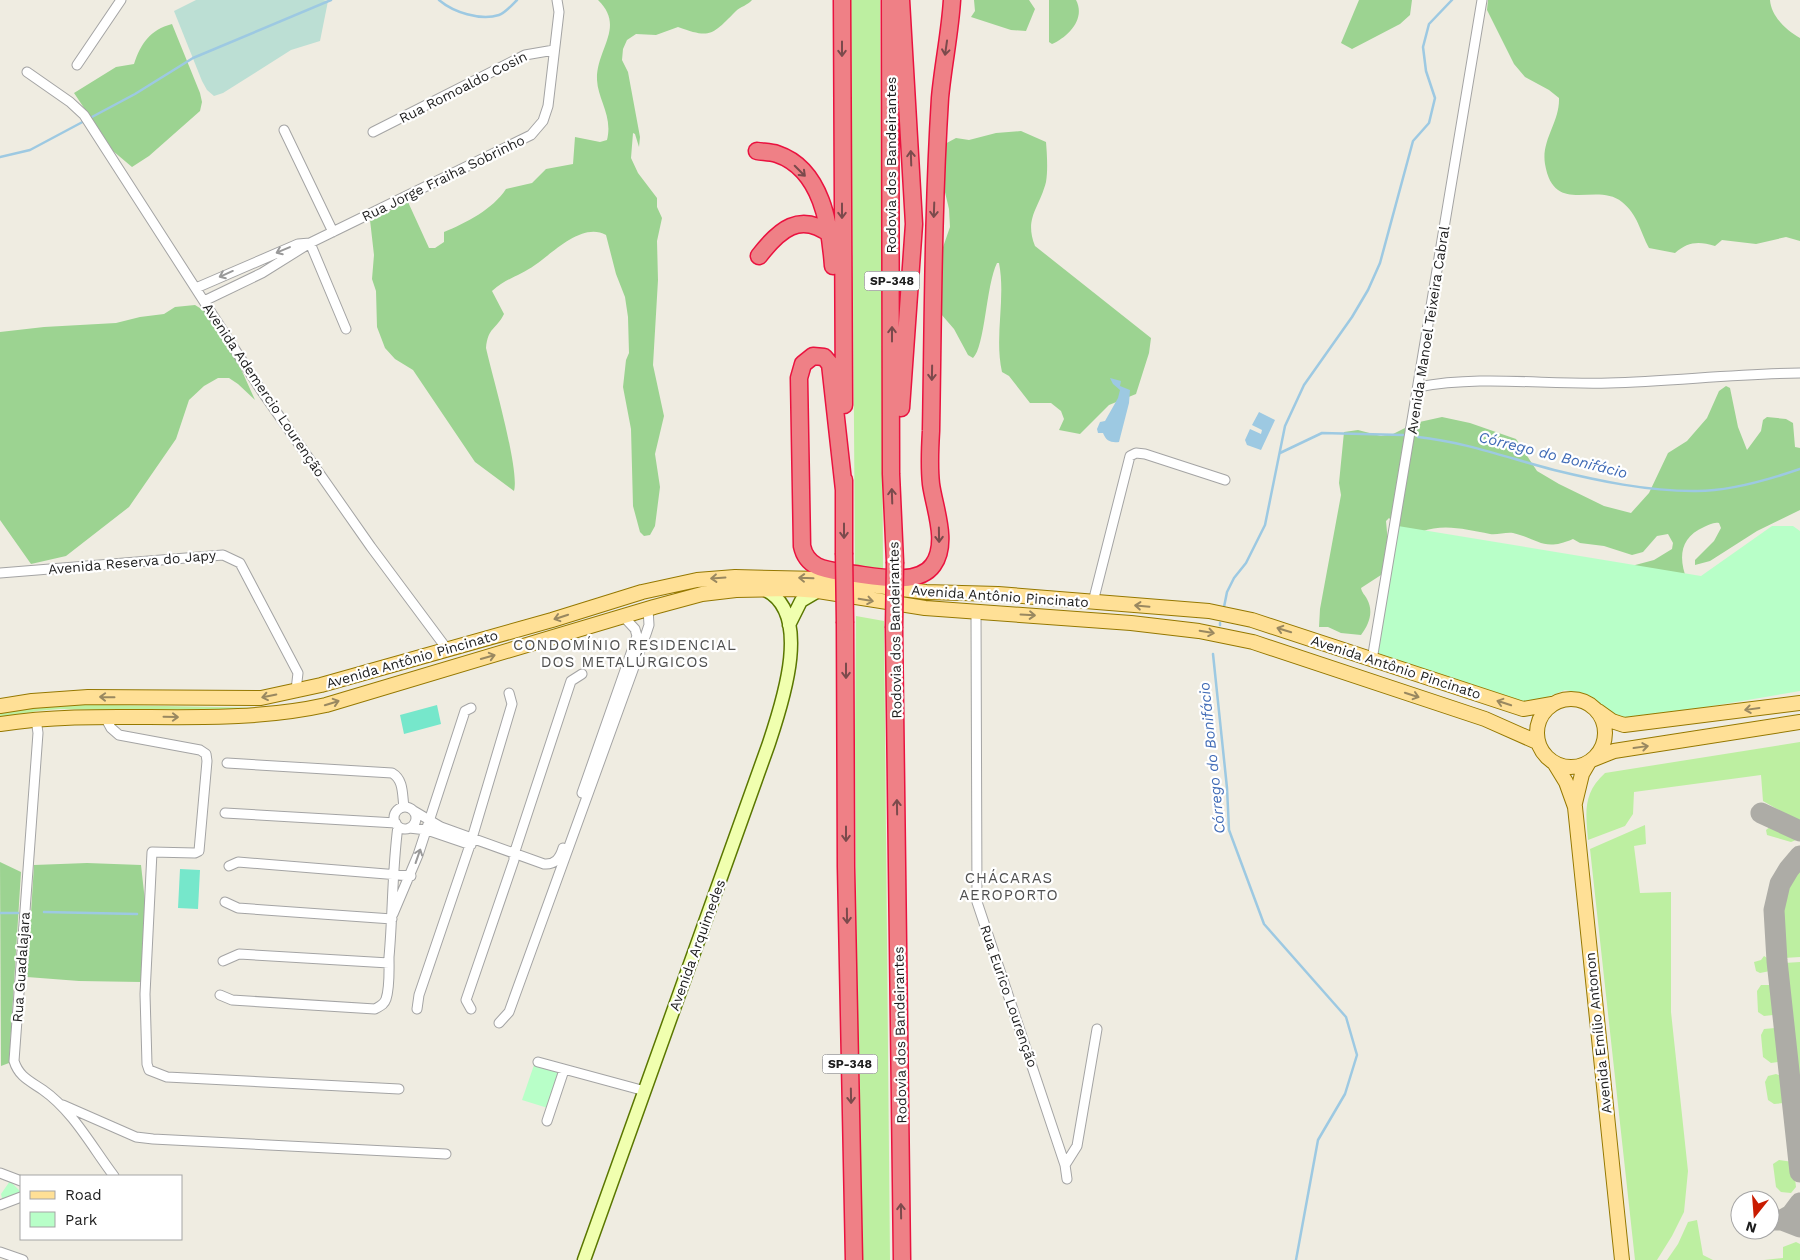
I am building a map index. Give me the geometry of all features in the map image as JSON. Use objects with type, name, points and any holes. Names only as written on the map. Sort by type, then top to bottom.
[{"type":"highway","name":"SP-348","points":[[842,0],[846,877],[854,1260]]},
{"type":"highway","name":"Rodovia dos Bandeirantes","points":[[890,0],[891,474],[895,562],[894,628],[902,1260]]},
{"type":"highway","points":[[891,474],[899,432],[906,357],[914,224],[900,0]]},
{"type":"highway","points":[[844,490],[830,364],[824,357],[813,356],[803,364],[799,378],[802,546],[808,560],[817,567],[828,571],[892,578],[915,576],[931,568],[936,560],[939,539],[930,472],[935,195],[940,97],[952,0]]},
{"type":"highway","points":[[757,151],[777,154],[802,171],[814,186],[823,204],[830,235],[836,305],[844,337]]},
{"type":"highway","points":[[759,256],[776,236],[788,227],[801,223],[813,225],[830,235]]},
{"type":"main road","name":"Avenida Antônio Pincinato","points":[[0,706],[32,701],[88,697],[261,698],[369,672],[621,598],[697,580],[767,577],[821,579],[926,592],[998,594],[1208,611],[1252,620],[1523,709],[1552,704],[1570,698],[1580,700],[1612,721],[1624,725],[1800,703]]},
{"type":"main road","name":"Avenida Antônio Pincinato","points":[[0,724],[36,719],[226,717],[290,713],[355,696],[702,594],[762,588],[818,591],[872,601],[976,612],[1131,622],[1199,631],[1244,640],[1485,719],[1537,742],[1541,751],[1555,764],[1566,782],[1575,807]]},
{"type":"main road","name":"Avenida Arquimedes","points":[[584,1260],[778,717],[788,681],[791,653],[789,625],[776,596],[762,588]]},
{"type":"main road","points":[[789,625],[801,602],[818,591]]},
{"type":"main road","points":[[621,598],[638,602],[648,609]]},
{"type":"main road","points":[[1093,602],[1095,610],[1106,620]]},
{"type":"main road","points":[[1131,622],[1146,619],[1186,623],[1192,618],[1192,610]]},
{"type":"main road","points":[[1372,660],[1373,672],[1382,685]]},
{"type":"main road","points":[[355,696],[353,686],[357,680],[369,672]]},
{"type":"main road","points":[[290,713],[296,690]]},
{"type":"main road","points":[[1537,742],[1536,731],[1538,721],[1552,704]]},
{"type":"main road","points":[[1575,807],[1582,774],[1601,750],[1605,729],[1596,710]]},
{"type":"main road","points":[[1555,764],[1572,768],[1614,751],[1800,722]]},
{"type":"main road","name":"Avenida Emílio Antonon","points":[[1575,807],[1622,1260]]},
{"type":"street","points":[[77,65],[121,0]]},
{"type":"street","name":"Rua Jorge Fraiha Sobrinho","points":[[310,244],[531,135],[539,127],[546,114],[559,12],[557,0]]},
{"type":"street","name":"Avenida Manoel Teixeira Cabral","points":[[1372,660],[1482,0]]},
{"type":"street","name":"Rua Romoaldo Cosin","points":[[373,132],[525,55],[554,50]]},
{"type":"street","name":"Avenida Ademercio Lourenção","points":[[27,72],[70,102],[84,115],[277,414],[371,547],[447,649]]},
{"type":"street","points":[[284,130],[333,232]]},
{"type":"street","points":[[196,288],[298,244],[310,244]]},
{"type":"street","points":[[204,301],[262,273],[310,244]]},
{"type":"street","points":[[310,244],[346,329]]},
{"type":"street","points":[[1418,386],[1470,381],[1609,383],[1744,374],[1800,373]]},
{"type":"street","points":[[1093,602],[1130,456],[1136,453],[1145,454],[1225,480]]},
{"type":"street","name":"Avenida Reserva do Japy","points":[[0,573],[223,555],[231,558],[240,563],[298,673],[296,690]]},
{"type":"street","points":[[499,1023],[509,1012],[646,634],[649,624],[648,609]]},
{"type":"street","name":"Rua Eurico Lourenção","points":[[976,612],[977,902],[1066,1165],[1067,1178]]},
{"type":"street","points":[[514,857],[550,865],[560,856],[637,636],[635,629],[623,616]]},
{"type":"street","points":[[471,1009],[466,1000],[571,680],[582,674]]},
{"type":"street","points":[[417,1009],[418,996],[470,841],[512,704],[509,693]]},
{"type":"street","points":[[393,916],[411,876],[428,818],[465,711],[471,708]]},
{"type":"street","points":[[105,717],[111,728],[119,735],[200,750],[206,754],[207,761],[199,851],[195,853],[152,852],[144,1014],[149,1070],[167,1077],[399,1089]]},
{"type":"street","name":"Rua Guadalajara","points":[[36,719],[38,733],[14,1061],[17,1070],[27,1081],[61,1104],[113,1175]]},
{"type":"street","points":[[227,762],[392,773],[398,777],[401,783],[404,807]]},
{"type":"street","points":[[404,807],[470,841],[559,875]]},
{"type":"street","points":[[220,995],[232,1000],[375,1009],[383,1005],[386,999],[393,916],[392,873],[397,825],[396,813],[404,807]]},
{"type":"street","points":[[409,828],[416,821],[414,811]]},
{"type":"street","points":[[225,813],[397,825],[470,841]]},
{"type":"street","points":[[229,866],[238,862],[411,876]]},
{"type":"street","points":[[225,902],[238,908],[393,916]]},
{"type":"street","points":[[223,960],[239,954],[389,963]]},
{"type":"street","points":[[1066,1165],[1077,1146],[1098,1030]]},
{"type":"street","points":[[538,1062],[645,1091]]},
{"type":"street","points":[[547,1121],[564,1070]]},
{"type":"street","points":[[61,1104],[136,1137],[446,1154]]},
{"type":"street","points":[[0,1175],[20,1181]]},
{"type":"street","points":[[0,1205],[20,1197]]},
{"type":"street","points":[[0,1252],[23,1260]]},
{"type":"green space","points":[[598,0],[752,0],[716,30],[705,34],[678,27],[656,35],[636,34],[627,40],[623,49],[622,60],[628,72],[640,137],[639,147],[633,133],[631,158],[638,173],[657,198],[657,207],[662,218],[657,241],[658,280],[653,365],[664,416],[655,454],[660,487],[655,526],[650,535],[644,536],[640,532],[633,506],[631,429],[623,387],[626,360],[629,353],[628,317],[625,297],[616,274],[606,235],[597,232],[578,236],[559,247],[530,269],[492,291],[504,314],[490,332],[486,348],[513,464],[514,491],[475,462],[413,370],[395,359],[385,348],[377,327],[376,291],[372,279],[374,255],[370,220],[408,202],[429,248],[435,248],[444,242],[444,232],[470,220],[486,209],[506,189],[532,183],[546,169],[573,164],[575,137],[600,142],[607,140],[607,116],[597,80],[598,69],[608,39],[610,20],[606,10]]},
{"type":"green space","points":[[851,0],[880,0],[883,570],[855,567]]},
{"type":"green space","points":[[974,0],[1029,0],[1035,9],[1026,31],[1011,30],[971,17],[975,11]]},
{"type":"green space","points":[[1049,0],[1076,0],[1079,14],[1074,27],[1064,37],[1052,44],[1049,42]]},
{"type":"green space","points":[[1359,0],[1412,0],[1410,15],[1400,24],[1352,49],[1341,43]]},
{"type":"green space","points":[[1488,0],[1770,0],[1776,17],[1800,38],[1800,241],[1786,237],[1756,244],[1722,240],[1715,246],[1703,243],[1689,245],[1675,253],[1649,248],[1632,212],[1622,202],[1612,197],[1600,195],[1566,194],[1557,189],[1550,180],[1544,155],[1557,115],[1559,98],[1549,90],[1525,77],[1514,64],[1487,10]]},
{"type":"green space","points":[[172,24],[200,93],[202,102],[200,111],[149,156],[132,167],[113,151],[74,93],[116,67],[134,64],[147,38],[158,30]]},
{"type":"green space","points":[[1021,131],[1046,142],[1046,182],[1031,228],[1035,246],[1151,338],[1149,353],[1136,394],[1109,405],[1080,434],[1059,430],[1064,419],[1061,411],[1051,403],[1030,403],[1009,376],[1002,372],[999,345],[1001,277],[999,263],[997,263],[993,273],[980,342],[973,358],[968,355],[954,329],[941,314],[934,273],[950,227],[949,209],[943,184],[943,145],[956,138],[969,140],[996,133]]},
{"type":"green space","points":[[195,305],[211,315],[223,329],[255,400],[229,378],[218,378],[204,386],[189,400],[176,439],[129,507],[66,556],[31,564],[0,520],[0,332],[44,327],[116,323],[164,314],[175,307]]},
{"type":"green space","points":[[1726,386],[1730,388],[1738,427],[1747,450],[1761,431],[1763,420],[1767,417],[1786,419],[1793,423],[1795,447],[1800,448],[1800,510],[1757,531],[1710,561],[1695,565],[1695,560],[1714,541],[1721,528],[1719,523],[1715,523],[1696,531],[1690,536],[1683,549],[1682,564],[1687,580],[1624,568],[1654,560],[1672,549],[1673,543],[1668,534],[1657,536],[1643,552],[1632,555],[1604,546],[1580,543],[1573,539],[1563,543],[1548,544],[1513,533],[1490,534],[1447,528],[1430,529],[1421,532],[1485,614],[1389,518],[1386,521],[1388,543],[1381,575],[1361,588],[1370,609],[1370,618],[1364,631],[1361,635],[1341,633],[1328,627],[1319,627],[1320,609],[1341,495],[1339,483],[1344,432],[1358,430],[1381,436],[1393,434],[1415,423],[1442,417],[1470,423],[1516,439],[1537,471],[1559,484],[1604,506],[1631,513],[1649,493],[1668,453],[1687,441],[1707,418],[1719,391]]},
{"type":"green space","points":[[1398,526],[1701,576],[1772,526],[1793,526],[1800,531],[1800,691],[1642,718],[1623,718],[1605,710],[1585,694],[1565,690],[1538,701],[1517,705],[1382,660],[1376,653]]},
{"type":"green space","points":[[856,616],[884,621],[890,1260],[859,1260],[855,740]]},
{"type":"green space","points":[[59,704],[268,708],[256,714],[60,709],[37,711],[0,719],[0,713]]},
{"type":"green space","points":[[437,705],[441,724],[404,734],[400,715]]},
{"type":"green space","points":[[1800,742],[1800,822],[1763,801],[1761,775],[1634,792],[1633,814],[1625,826],[1588,840],[1586,812],[1589,796],[1592,789],[1605,773]]},
{"type":"green space","points":[[1645,825],[1646,844],[1634,846],[1640,893],[1671,892],[1671,1012],[1688,1171],[1684,1212],[1657,1260],[1635,1260],[1590,849]]},
{"type":"green space","points":[[1771,826],[1785,830],[1796,840],[1791,842],[1767,835],[1766,830]]},
{"type":"green space","points":[[0,862],[21,872],[9,1063],[1,1066]]},
{"type":"green space","points":[[87,863],[141,865],[145,901],[141,982],[79,981],[27,977],[34,865]]},
{"type":"green space","points":[[1800,864],[1800,957],[1784,958],[1781,909],[1786,887]]},
{"type":"green space","points":[[180,869],[200,870],[198,909],[178,908]]},
{"type":"green space","points":[[1764,956],[1772,961],[1770,971],[1760,973],[1756,971],[1754,962],[1761,960]]},
{"type":"green space","points":[[1800,962],[1800,1085],[1798,1085],[1784,963]]},
{"type":"green space","points":[[1761,985],[1770,985],[1775,989],[1777,1007],[1773,1015],[1764,1016],[1758,1012],[1757,991]]},
{"type":"green space","points":[[1775,1028],[1780,1032],[1782,1057],[1778,1062],[1771,1063],[1763,1057],[1761,1035],[1764,1029]]},
{"type":"green space","points":[[535,1062],[564,1070],[551,1109],[522,1100]]},
{"type":"green space","points":[[1776,1074],[1784,1077],[1787,1097],[1784,1103],[1774,1104],[1768,1100],[1765,1082],[1768,1076]]},
{"type":"green space","points":[[1779,1160],[1793,1162],[1796,1187],[1791,1193],[1781,1192],[1776,1187],[1773,1164]]},
{"type":"green space","points":[[10,1181],[20,1191],[20,1194],[3,1202],[1,1194]]},
{"type":"green space","points":[[1697,1220],[1703,1255],[1713,1260],[1667,1260],[1678,1244],[1688,1222]]},
{"type":"green space","points":[[1796,1242],[1800,1244],[1800,1260],[1764,1260],[1783,1258],[1783,1247]]},
{"type":"shaded area","points":[[196,0],[328,1],[320,41],[291,50],[223,93],[214,96],[207,90],[202,81],[174,11]]},
{"type":"shaded area","points":[[1110,378],[1121,381],[1120,386],[1130,390],[1129,403],[1119,442],[1109,441],[1103,433],[1098,433],[1097,429],[1100,422],[1105,421],[1118,398],[1120,390],[1113,384]]},
{"type":"shaded area","points":[[1259,412],[1275,420],[1261,450],[1247,445],[1245,440],[1250,429],[1261,434],[1262,430],[1252,425]]},
{"type":"waterway","points":[[0,157],[30,150],[135,94],[193,58],[331,0]]},
{"type":"waterway","points":[[439,0],[459,12],[484,17],[501,14],[517,0]]},
{"type":"waterway","points":[[1224,607],[1227,592],[1234,578],[1246,563],[1265,525],[1285,426],[1304,385],[1352,317],[1368,290],[1380,263],[1413,141],[1429,123],[1435,98],[1426,71],[1423,47],[1429,24],[1452,0]]},
{"type":"waterway","points":[[1280,453],[1322,433],[1403,435]]},
{"type":"waterway","name":"Córrego do Bonifácio","points":[[1418,437],[1470,446],[1588,478],[1623,485],[1676,491],[1720,490],[1761,481],[1800,469]]},
{"type":"waterway","name":"Córrego do Bonifácio","points":[[1213,654],[1227,788],[1229,830],[1264,924],[1346,1017],[1357,1055],[1345,1094],[1318,1140],[1296,1260]]},
{"type":"waterway","points":[[44,912],[137,914]]},
{"type":"waterway","points":[[0,913],[18,913]]},
{"type":"taxiway","points":[[1761,813],[1800,831]]},
{"type":"taxiway","points":[[1800,856],[1780,884],[1774,910],[1777,961],[1800,1172]]},
{"type":"taxiway","points":[[1782,1220],[1791,1215],[1800,1203]]},
{"type":"taxiway","points":[[1780,1220],[1800,1227]]},
{"type":"district","name":"CONDOMÍNIO RESIDENCIAL DOS METALÚRGICOS","points":[[625,654]]},
{"type":"district","name":"CHÁCARAS AEROPORTO","points":[[1009,886]]}]
